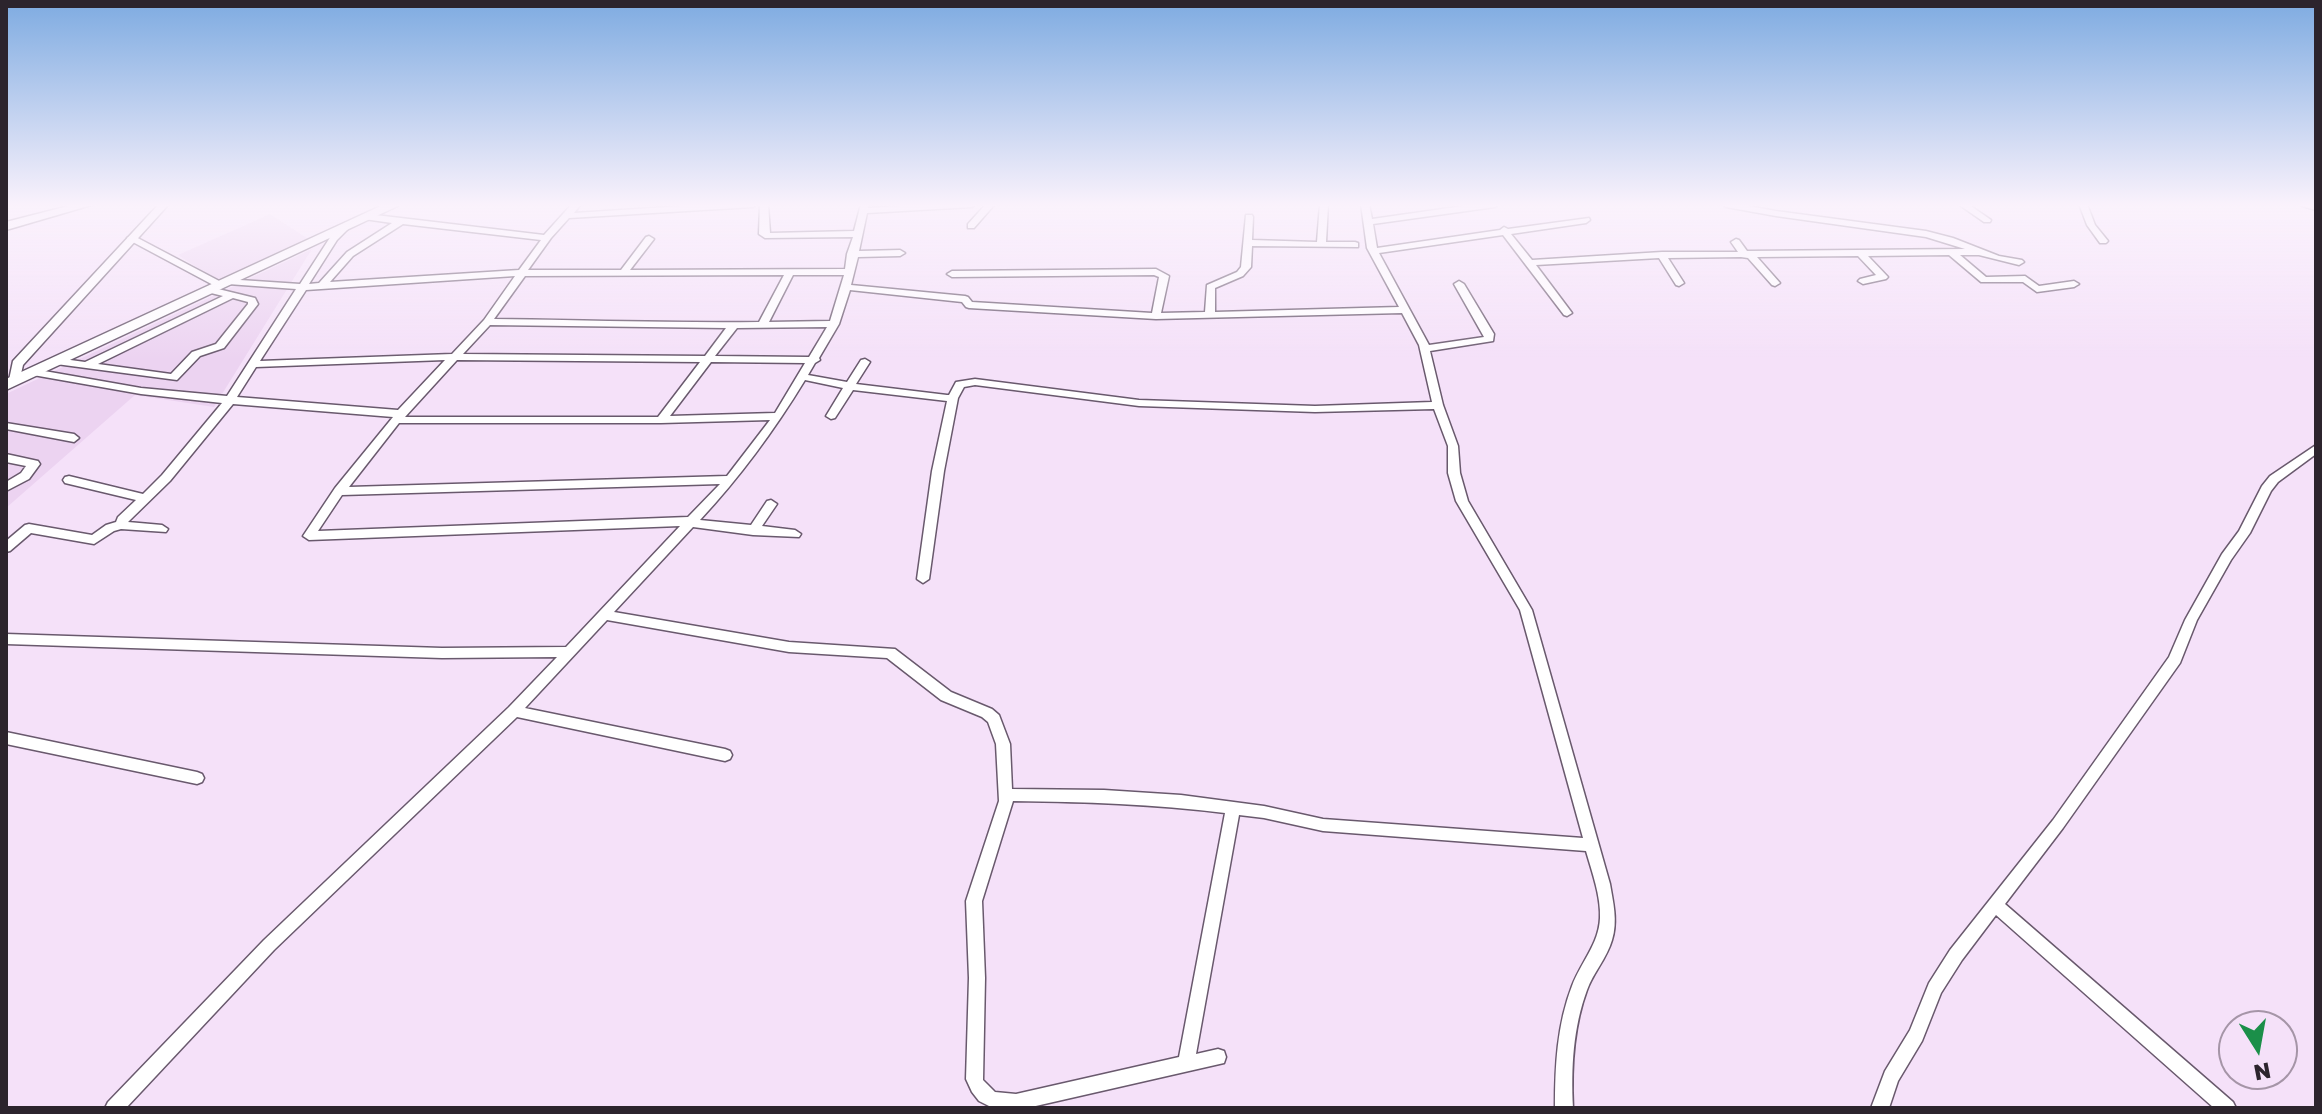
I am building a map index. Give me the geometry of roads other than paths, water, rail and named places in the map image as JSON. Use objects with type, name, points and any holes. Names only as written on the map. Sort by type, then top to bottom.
[{"type":"main road","points":[[10,382],[223,288],[287,256]]},
{"type":"street","points":[[10,382],[17,364],[116,256]]},
{"type":"street","points":[[56,361],[173,378],[196,354],[220,346],[253,304],[252,300],[165,256]]},
{"type":"street","points":[[121,525],[166,478],[230,400],[322,256]]},
{"type":"street","points":[[322,286],[348,256]]},
{"type":"street","points":[[534,256],[487,322],[399,417],[339,491],[309,536],[692,522],[795,534]]},
{"type":"street","points":[[623,273],[636,256]]},
{"type":"street","points":[[114,1108],[269,945],[514,711],[730,480],[815,360],[834,324],[846,287],[851,256]]},
{"type":"street","points":[[1210,315],[1210,287],[1244,272],[1246,256]]},
{"type":"street","points":[[1377,256],[1424,349],[1438,405],[1453,446],[1454,473],[1462,501],[1526,610],[1592,845],[1608,916],[1605,939],[1580,986],[1569,1023],[1563,1070],[1564,1108]]},
{"type":"street","points":[[1523,256],[1567,313]]},
{"type":"street","points":[[1528,263],[1645,256]]},
{"type":"street","points":[[1663,256],[1679,283]]},
{"type":"street","points":[[1748,256],[1775,283]]},
{"type":"street","points":[[1863,256],[1883,279],[1863,281]]},
{"type":"street","points":[[1956,256],[1984,280],[2025,279],[2037,289],[2074,284]]},
{"type":"street","points":[[1992,256],[2019,262]]},
{"type":"street","points":[[763,324],[790,272]]},
{"type":"street","points":[[86,365],[223,288],[257,284],[322,286],[522,273],[847,272]]},
{"type":"street","points":[[952,274],[1162,273],[1156,316]]},
{"type":"street","points":[[971,274],[965,299],[969,305],[1156,316],[1406,310]]},
{"type":"street","points":[[1424,349],[1489,339],[1459,284]]},
{"type":"street","points":[[846,287],[965,299]]},
{"type":"street","points":[[487,322],[834,324]]},
{"type":"street","points":[[661,420],[734,325]]},
{"type":"street","points":[[253,364],[452,357],[815,360]]},
{"type":"street","points":[[831,416],[865,362]]},
{"type":"street","points":[[33,372],[141,391],[399,417],[661,420],[778,416]]},
{"type":"street","points":[[804,377],[850,387],[953,398]]},
{"type":"street","points":[[923,579],[938,471],[953,398],[960,384],[968,382],[1139,403],[1263,409],[1438,405]]},
{"type":"street","points":[[6,426],[74,438]]},
{"type":"street","points":[[1880,1108],[1891,1077],[1916,1035],[1935,988],[2058,824],[2175,659],[2191,620],[2226,557],[2244,533],[2266,489],[2274,479],[2316,449]]},
{"type":"street","points":[[6,458],[34,464],[31,471],[6,487]]},
{"type":"street","points":[[69,480],[145,498]]},
{"type":"street","points":[[339,491],[730,480]]},
{"type":"street","points":[[753,531],[771,504]]},
{"type":"street","points":[[6,548],[32,527],[94,540],[110,528],[121,525],[162,529]]},
{"type":"street","points":[[604,615],[789,647],[890,653],[946,696],[994,719],[1003,744],[1006,795],[974,901],[977,978],[974,1079],[979,1092],[998,1102],[1016,1102],[1218,1057]]},
{"type":"street","points":[[6,639],[442,653],[569,652]]},
{"type":"street","points":[[514,711],[725,755]]},
{"type":"street","points":[[6,738],[197,778]]},
{"type":"street","points":[[1006,795],[1104,796],[1233,808],[1323,825],[1592,845]]},
{"type":"street","points":[[1186,1064],[1233,808]]},
{"type":"street","points":[[1995,905],[2227,1108]]}]
